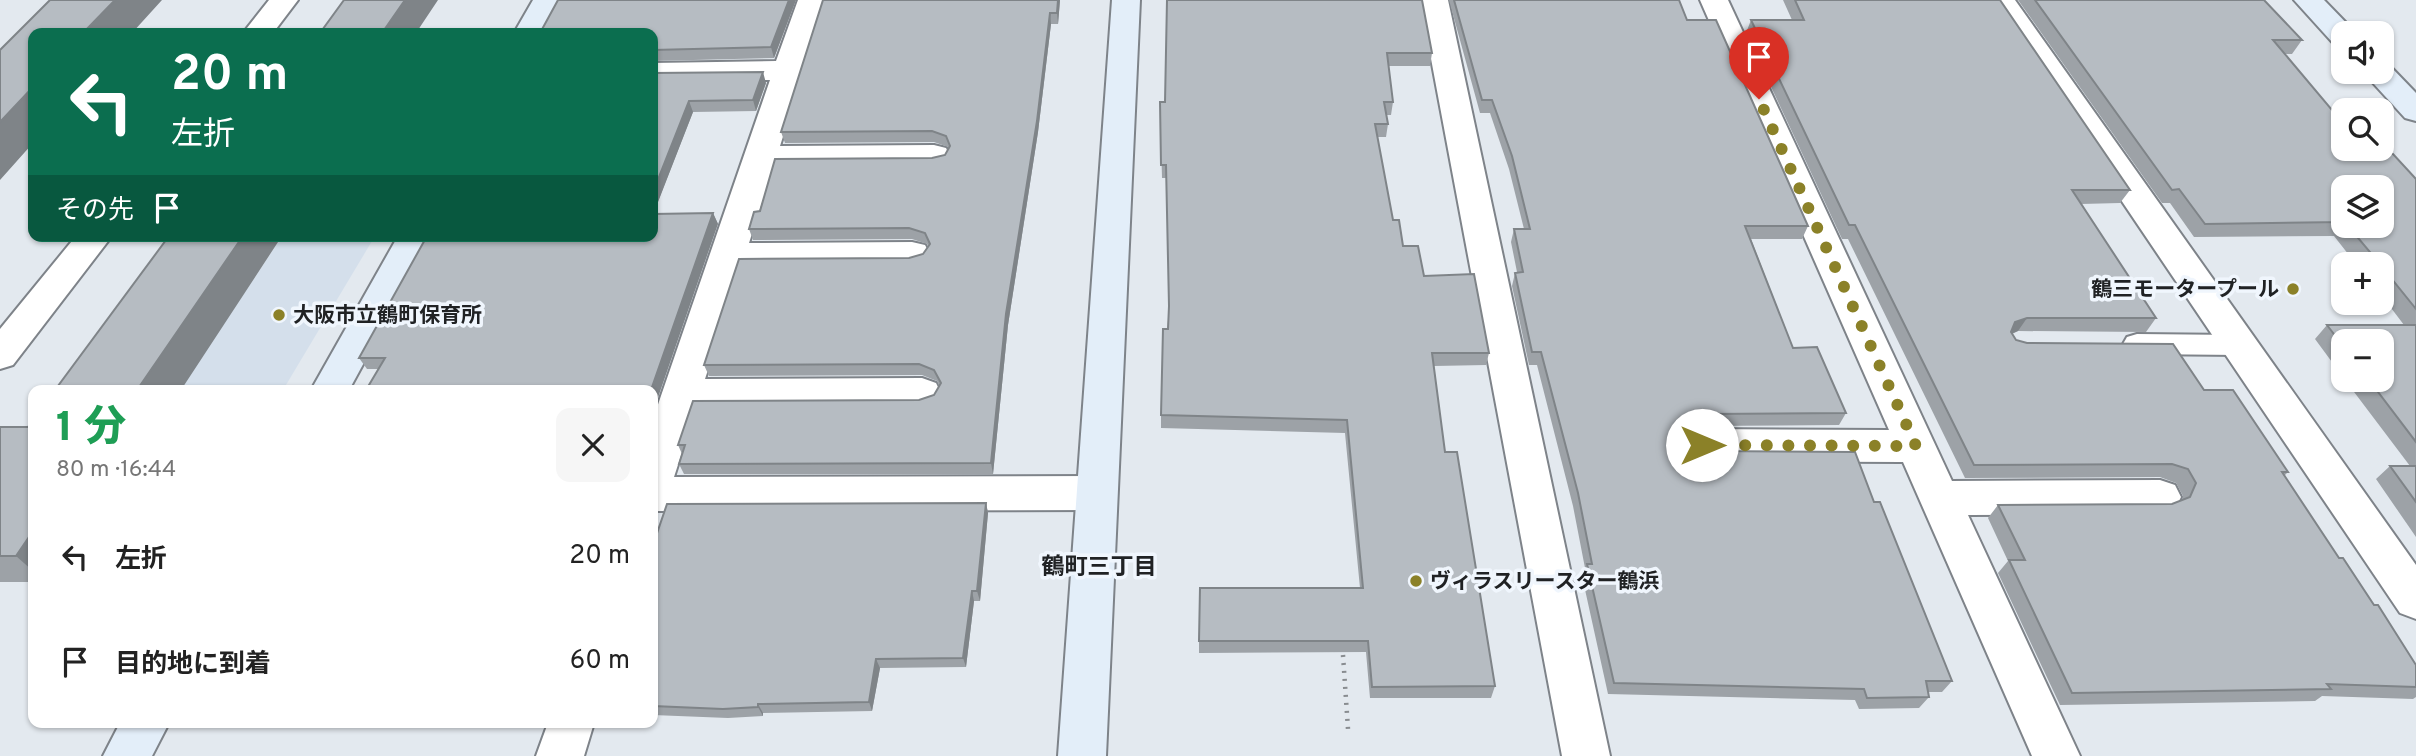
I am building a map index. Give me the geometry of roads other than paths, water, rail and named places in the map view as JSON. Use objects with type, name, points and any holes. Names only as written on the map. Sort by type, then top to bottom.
[{"type":"street","points":[[261,28],[284,0]]},
{"type":"street","points":[[532,28],[547,0]]},
{"type":"street","points":[[658,463],[813,0]]},
{"type":"street","points":[[1082,756],[1126,0]]},
{"type":"street","points":[[1434,0],[1586,756]]},
{"type":"street","points":[[1714,0],[2056,756]]},
{"type":"street","points":[[2000,0],[2416,600]]},
{"type":"street","points":[[2308,0],[2331,24]]},
{"type":"street","points":[[658,72],[789,70]]},
{"type":"street","points":[[2390,84],[2416,111]]},
{"type":"street","points":[[760,157],[934,156]]},
{"type":"street","points":[[0,355],[90,242]]},
{"type":"street","points":[[333,385],[413,242]]},
{"type":"street","points":[[727,256],[912,254]]},
{"type":"street","points":[[681,394],[922,393]]},
{"type":"street","points":[[1702,445],[1916,446]]},
{"type":"street","points":[[658,494],[1096,493]]},
{"type":"street","points":[[1940,498],[2160,497]]},
{"type":"street","points":[[127,756],[142,728]]},
{"type":"street","points":[[560,756],[569,728]]},
{"type":"lane","points":[[2115,344],[2239,345]]},
{"type":"place","name":"鶴三モータープール","points":[[2293,289]]},
{"type":"place","name":"大阪市立鶴町保育所","points":[[279,315]]},
{"type":"place","name":"ヴィラスリースター鶴浜","points":[[1416,581]]},
{"type":"district","name":"鶴町三丁目","points":[[1099,566]]}]
